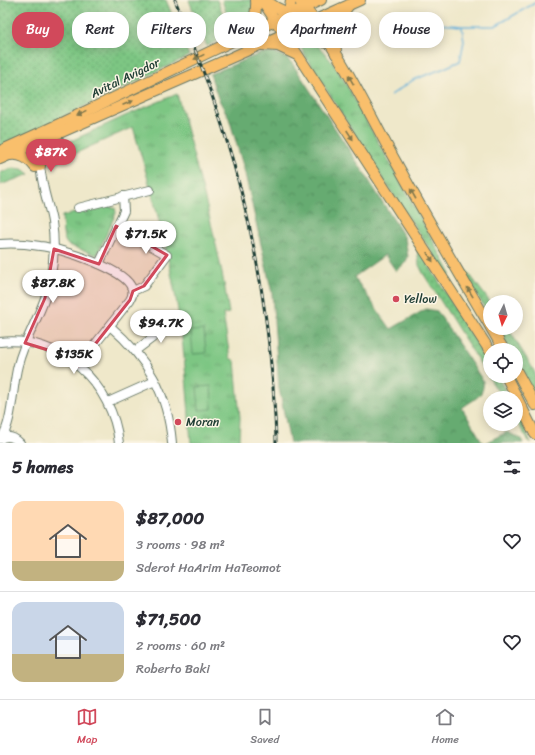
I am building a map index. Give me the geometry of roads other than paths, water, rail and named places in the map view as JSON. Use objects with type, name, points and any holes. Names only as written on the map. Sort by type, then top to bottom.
[{"type":"main road","points":[[256,0],[256,12]]},
{"type":"main road","points":[[263,0],[281,12]]},
{"type":"main road","points":[[263,0],[277,24]]},
{"type":"main road","points":[[289,12],[290,0]]},
{"type":"main road","name":"Avital Avigdor","points":[[294,12],[302,4],[321,0]]},
{"type":"main road","points":[[333,12],[360,0]]},
{"type":"main road","points":[[336,56],[338,25],[342,15],[349,5]]},
{"type":"main road","name":"Avital Avigdor","points":[[269,24],[275,21]]},
{"type":"main road","points":[[269,45],[274,45],[296,53]]},
{"type":"main road","name":"Avital Avigdor","points":[[0,159],[219,48]]},
{"type":"main road","name":"Avital Avigdor","points":[[0,151],[54,135],[252,48]]},
{"type":"main road","points":[[293,48],[409,224],[485,343]]},
{"type":"main road","points":[[296,48],[296,53]]},
{"type":"main road","points":[[332,48],[360,95],[432,228],[483,314]]},
{"type":"main road","points":[[10,155],[23,156],[37,166],[44,148],[49,139],[54,135]]},
{"type":"main road","points":[[510,383],[535,434]]},
{"type":"main road","points":[[523,383],[535,405]]},
{"type":"street","points":[[0,439],[6,431],[15,375],[25,343],[45,298],[51,274],[54,249],[52,222],[43,184],[29,143]]},
{"type":"street","points":[[78,208],[150,190]]},
{"type":"street","points":[[99,264],[124,209],[123,196]]},
{"type":"street","points":[[116,226],[166,255],[144,286],[133,291]]},
{"type":"street","points":[[0,244],[41,246],[71,252],[99,264],[125,279],[130,284],[133,291],[130,300],[78,366]]},
{"type":"street","points":[[135,351],[175,321]]},
{"type":"street","points":[[110,326],[135,351],[147,366],[155,381],[168,415],[172,443]]},
{"type":"street","points":[[0,342],[25,343],[42,347],[58,353],[78,366],[94,380],[108,402],[115,420],[119,443]]},
{"type":"street","points":[[108,402],[155,381]]},
{"type":"street","points":[[8,422],[10,431],[18,441]]},
{"type":"street","points":[[0,439],[9,437],[18,441]]},
{"type":"waterway","points":[[444,24],[495,26],[535,3]]},
{"type":"waterway","points":[[391,95],[413,80],[460,61],[464,41],[462,27]]},
{"type":"railway","points":[[175,0],[200,62],[222,125],[232,157],[248,221],[266,319],[273,386],[276,443]]},
{"type":"place","name":"Yellow","points":[[396,299]]},
{"type":"place","name":"Moran","points":[[178,422]]}]
